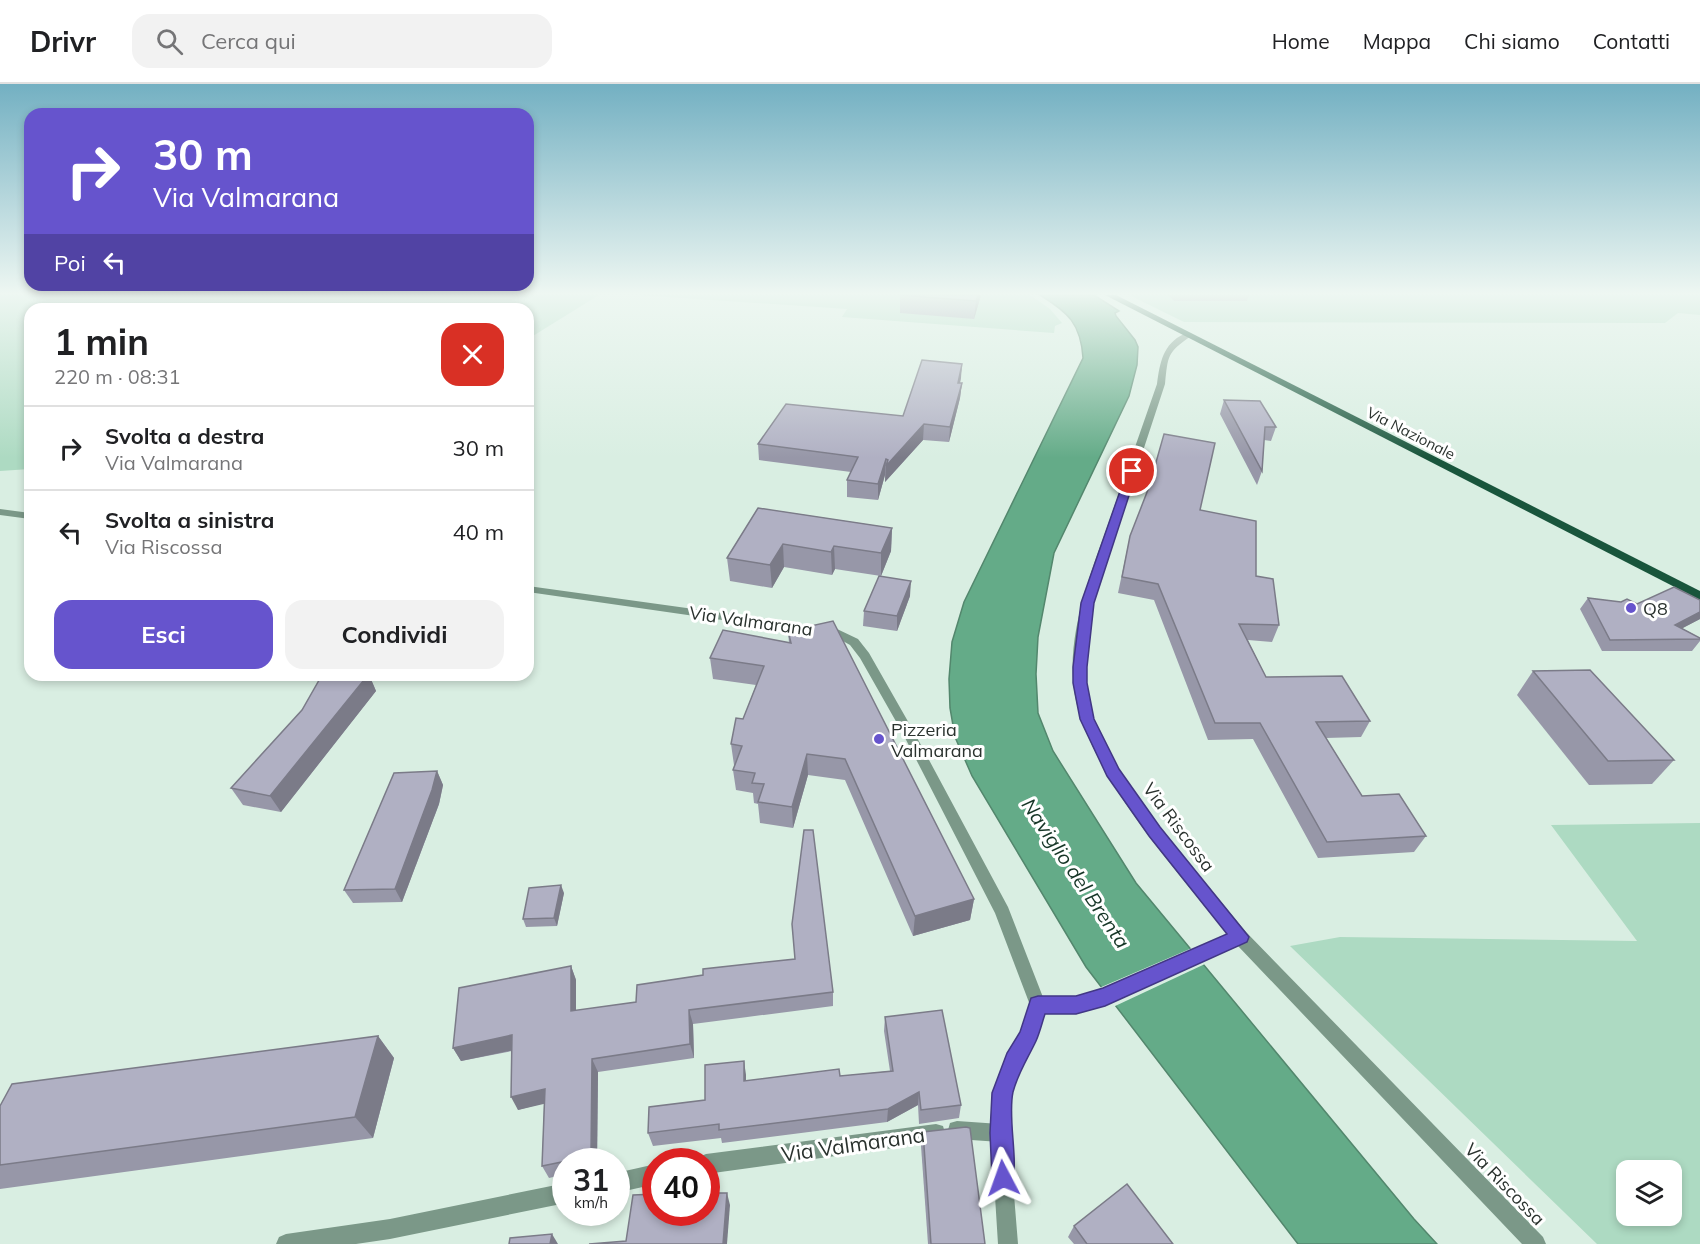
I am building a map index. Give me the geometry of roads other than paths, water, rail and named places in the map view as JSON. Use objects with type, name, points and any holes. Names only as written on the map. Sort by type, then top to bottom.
[{"type":"main road","name":"Via Nazionale","points":[[1213,349],[1700,596]]},
{"type":"street","name":"Via Riscossa","points":[[1168,349],[1165,353],[1161,384],[1087,603],[1080,651],[1080,683],[1087,719],[1113,772],[1155,832],[1240,937],[1536,1244]]},
{"type":"street","points":[[0,512],[24,515]]},
{"type":"street","name":"Via Valmarana","points":[[534,590],[837,633],[854,642],[865,656],[908,732],[996,901],[1038,1005]]},
{"type":"street","points":[[1008,1244],[1000,1133],[1002,1093],[1014,1060],[1028,1036],[1038,1005],[1076,1005],[1105,997],[1240,937]]},
{"type":"street","name":"Via Valmarana","points":[[720,1162],[963,1129],[1000,1133]]},
{"type":"street","points":[[286,1244],[390,1230],[552,1196]]},
{"type":"water","name":"Naviglio del Brenta","points":[[1082,349],[1138,349],[1137,365],[1129,396],[1054,553],[1038,637],[1036,674],[1038,713],[1053,751],[1136,883],[1437,1244],[1298,1244],[1086,967],[972,776],[955,737],[950,708],[949,679],[952,642],[964,602],[1083,358]]},
{"type":"place","name":"Q8","points":[[1631,608]]},
{"type":"place","name":"Pizzeria Valmarana","points":[[879,739]]}]
